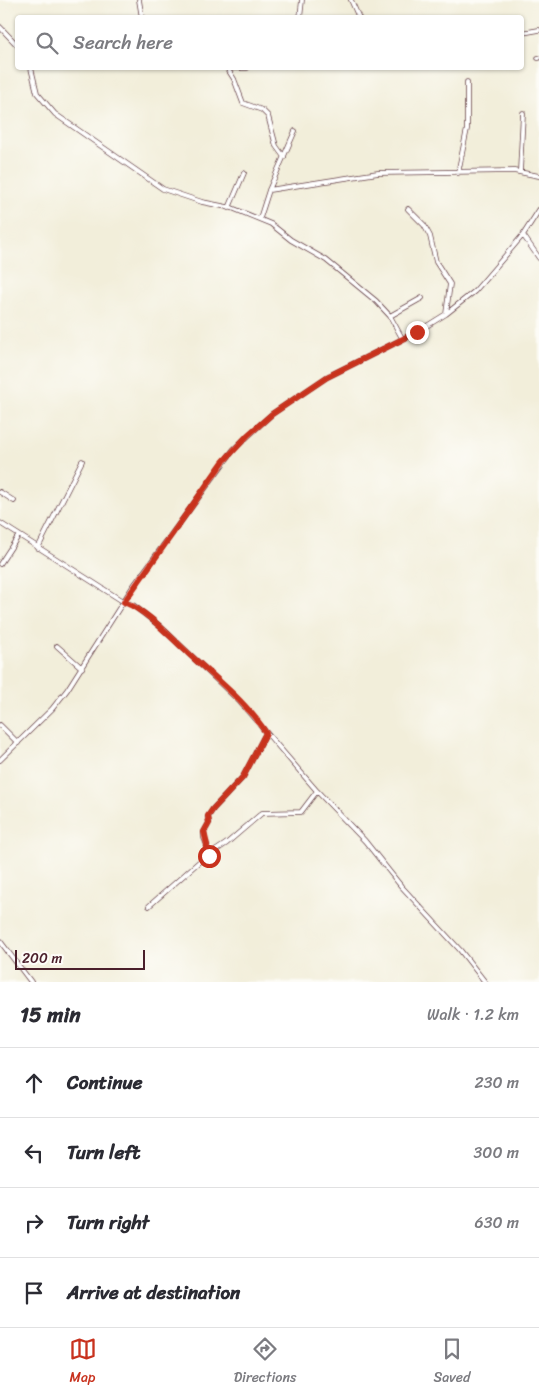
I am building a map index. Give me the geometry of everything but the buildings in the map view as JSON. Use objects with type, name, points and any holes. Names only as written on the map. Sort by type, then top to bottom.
[{"type":"street","points":[[139,0],[142,15]]},
{"type":"street","points":[[300,15],[302,0]]},
{"type":"street","points":[[351,0],[358,15]]},
{"type":"street","points":[[0,27],[15,43]]},
{"type":"street","points":[[524,32],[539,30]]},
{"type":"street","points":[[31,70],[37,93],[55,114],[163,189],[260,218],[326,260],[376,301],[390,316],[402,338]]},
{"type":"street","points":[[228,70],[234,79],[243,103],[262,110],[268,116],[276,146],[284,157]]},
{"type":"street","points":[[458,173],[467,129],[467,82]]},
{"type":"street","points":[[520,171],[523,113]]},
{"type":"street","points":[[260,218],[269,190],[295,131]]},
{"type":"street","points":[[269,190],[378,173],[520,171],[539,176]]},
{"type":"street","points":[[229,208],[244,173]]},
{"type":"street","points":[[408,208],[424,225],[430,236],[436,262],[450,284],[446,314]]},
{"type":"street","points":[[0,760],[52,709],[82,668],[124,602],[223,462],[248,435],[272,414],[327,377],[446,314],[475,291],[523,235],[539,210]]},
{"type":"street","points":[[523,235],[539,258]]},
{"type":"street","points":[[390,316],[422,298]]},
{"type":"street","points":[[38,548],[82,461]]},
{"type":"street","points":[[0,492],[14,501]]},
{"type":"street","points":[[0,523],[133,606],[161,627],[239,701],[317,791],[366,841],[401,886],[460,950],[485,982]]},
{"type":"street","points":[[0,564],[19,535]]},
{"type":"street","points":[[58,646],[82,668]]},
{"type":"street","points":[[0,725],[18,743]]},
{"type":"street","points":[[206,857],[207,845],[204,832],[209,823],[208,816],[243,777],[266,733]]},
{"type":"street","points":[[149,906],[206,857],[227,843],[262,813],[301,812],[317,791]]},
{"type":"street","points":[[0,941],[31,982]]},
{"type":"route","points":[[209,856],[206,857],[207,845],[204,838],[204,832],[209,823],[208,816],[222,798],[243,777],[266,733],[239,701],[161,627],[133,606],[124,602],[132,588],[223,462],[248,435],[272,414],[327,377],[417,332]]}]
